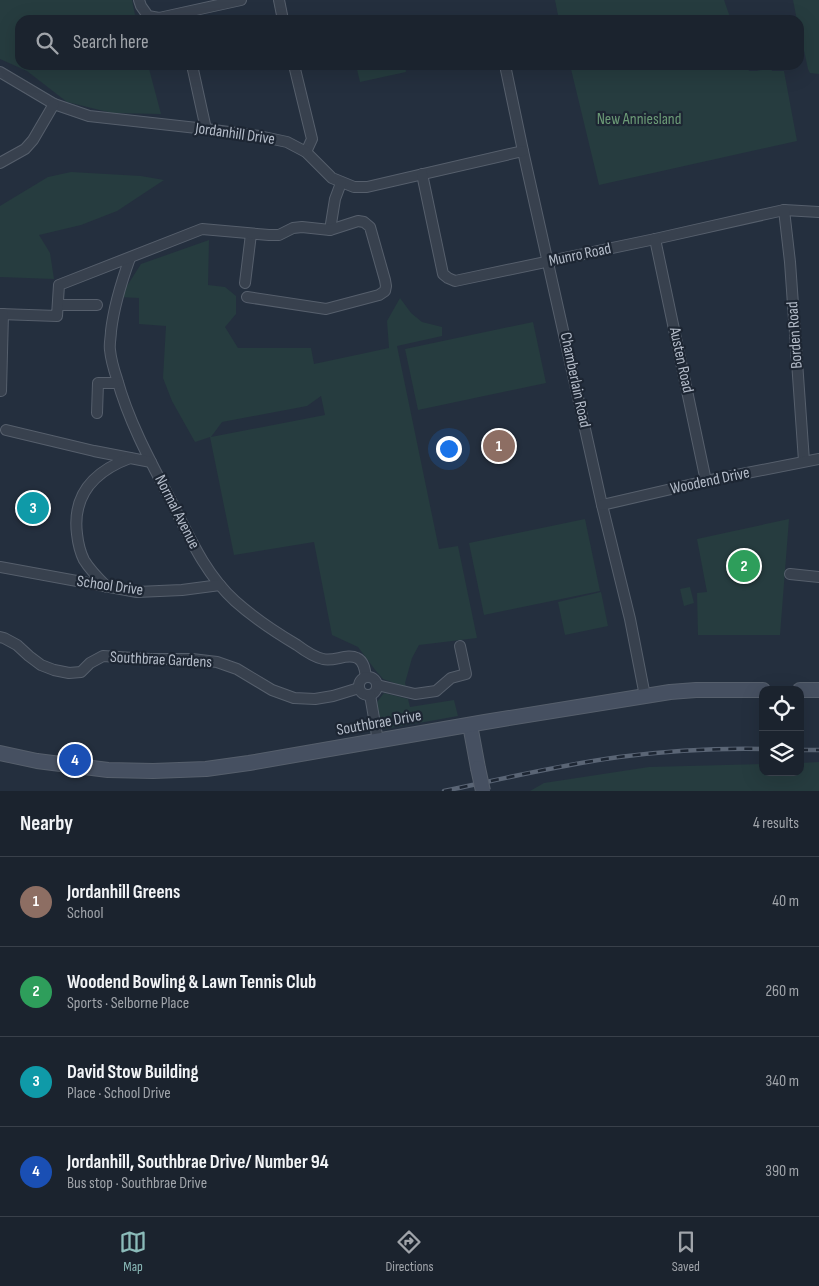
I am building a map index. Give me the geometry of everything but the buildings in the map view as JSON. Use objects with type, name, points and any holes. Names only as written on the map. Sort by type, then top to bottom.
[{"type":"street","points":[[139,0],[147,15]]},
{"type":"street","points":[[188,15],[240,0]]},
{"type":"street","points":[[279,0],[282,15]]},
{"type":"street","points":[[193,70],[206,129]]},
{"type":"street","points":[[295,70],[312,139],[306,152]]},
{"type":"street","name":"Chamberlain Road","points":[[506,70],[602,504],[630,619],[645,696]]},
{"type":"street","name":"Jordanhill Drive","points":[[0,72],[54,104],[89,116],[206,129],[287,142],[306,152],[332,178],[354,187],[367,187],[523,151]]},
{"type":"street","points":[[0,163],[25,149],[34,140],[54,104]]},
{"type":"street","name":"Munro Road","points":[[422,174],[443,274],[455,281],[784,210],[819,212]]},
{"type":"street","points":[[330,230],[335,199],[341,182]]},
{"type":"street","name":"Borden Road","points":[[784,210],[790,262],[804,461]]},
{"type":"street","points":[[1,391],[2,314],[57,316],[59,285],[202,229],[279,235],[293,228],[330,230],[358,221],[368,224],[370,227],[386,286],[379,295],[326,310],[247,297]]},
{"type":"street","points":[[245,283],[251,234]]},
{"type":"street","name":"Austen Road","points":[[655,239],[706,481]]},
{"type":"street","name":"Normal Avenue","points":[[130,258],[118,291],[113,312],[111,360],[124,402],[151,462],[202,560],[220,585],[235,601],[271,630],[314,656],[325,660],[349,656],[358,658],[363,664],[366,677]]},
{"type":"street","points":[[58,304],[98,305]]},
{"type":"street","points":[[96,413],[98,383],[118,383]]},
{"type":"street","points":[[6,430],[94,451],[151,462]]},
{"type":"street","points":[[107,587],[83,559],[78,544],[76,517],[82,496],[88,486],[115,463],[130,458]]},
{"type":"street","name":"Woodend Drive","points":[[602,504],[819,459]]},
{"type":"street","name":"School Drive","points":[[0,567],[137,592],[182,590],[220,585]]},
{"type":"street","points":[[790,574],[819,577]]},
{"type":"street","name":"Southbrae Gardens","points":[[0,637],[17,646],[42,665],[69,673],[81,672],[90,663],[103,656],[192,659],[217,662],[237,669],[272,690],[294,698],[315,699],[359,688]]},
{"type":"street","points":[[377,686],[415,694],[436,691],[451,678],[466,674],[460,646]]},
{"type":"street","points":[[366,677],[375,680],[377,686],[376,691],[370,695],[362,693],[359,688],[361,680],[366,677]]},
{"type":"street","name":"Southbrae Drive","points":[[0,754],[37,762],[130,772],[206,769],[670,692],[759,690]]},
{"type":"street","points":[[804,690],[819,690]]},
{"type":"street","points":[[370,695],[378,741]]},
{"type":"street","points":[[470,725],[483,791]]},
{"type":"green space","points":[[0,0],[132,0],[135,15],[15,15],[15,66],[0,59]]},
{"type":"green space","points":[[555,0],[724,0],[729,15],[558,15]]},
{"type":"green space","points":[[793,0],[819,0],[819,74],[810,73],[808,69],[804,50],[804,15],[796,15]]},
{"type":"green space","points":[[25,70],[149,70],[161,114],[112,113],[67,102]]},
{"type":"green space","points":[[357,70],[406,70],[406,72],[360,82]]},
{"type":"green space","name":"New Anniesland","points":[[571,70],[784,71],[797,141],[599,185]]},
{"type":"green space","points":[[71,172],[141,176],[164,180],[117,211],[81,225],[39,235],[50,253],[54,279],[0,277],[0,206],[48,177]]},
{"type":"green space","points":[[209,240],[208,285],[225,287],[236,296],[236,314],[225,327],[238,348],[311,348],[314,364],[389,348],[387,321],[400,298],[411,313],[422,322],[442,327],[442,336],[397,346],[439,549],[458,546],[477,638],[419,645],[412,658],[405,683],[406,687],[383,679],[358,647],[332,635],[314,542],[234,555],[210,437],[195,442],[172,401],[163,378],[166,326],[139,324],[139,298],[120,297],[141,264]],"holes":[[[321,396],[325,415],[211,437],[222,422],[307,406]]]},
{"type":"green space","points":[[533,322],[546,383],[418,410],[405,349]]},
{"type":"green space","points":[[585,519],[600,591],[484,615],[469,543]]},
{"type":"green space","points":[[789,519],[780,635],[698,635],[697,593],[707,592],[697,539]]},
{"type":"green space","points":[[690,587],[694,603],[684,606],[680,589]]},
{"type":"green space","points":[[601,592],[608,626],[565,635],[558,602]]},
{"type":"green space","points":[[384,693],[408,699],[410,707],[454,700],[458,716],[385,729],[380,727],[377,702]]},
{"type":"green space","points":[[819,762],[819,791],[530,791],[544,783],[649,767],[759,764],[759,776],[804,776],[804,763]]},
{"type":"railway","points":[[444,791],[553,768],[619,757],[691,750],[759,749]]},
{"type":"railway","points":[[804,750],[819,750]]},
{"type":"place","name":"Jordanhill Greens","points":[[499,446]]},
{"type":"place","name":"David Stow Building","points":[[33,508]]},
{"type":"place","name":"Woodend Bowling & Lawn Tennis Club","points":[[744,566]]},
{"type":"place","name":"Jordanhill, Southbrae Drive/ Number 94","points":[[75,760]]}]
